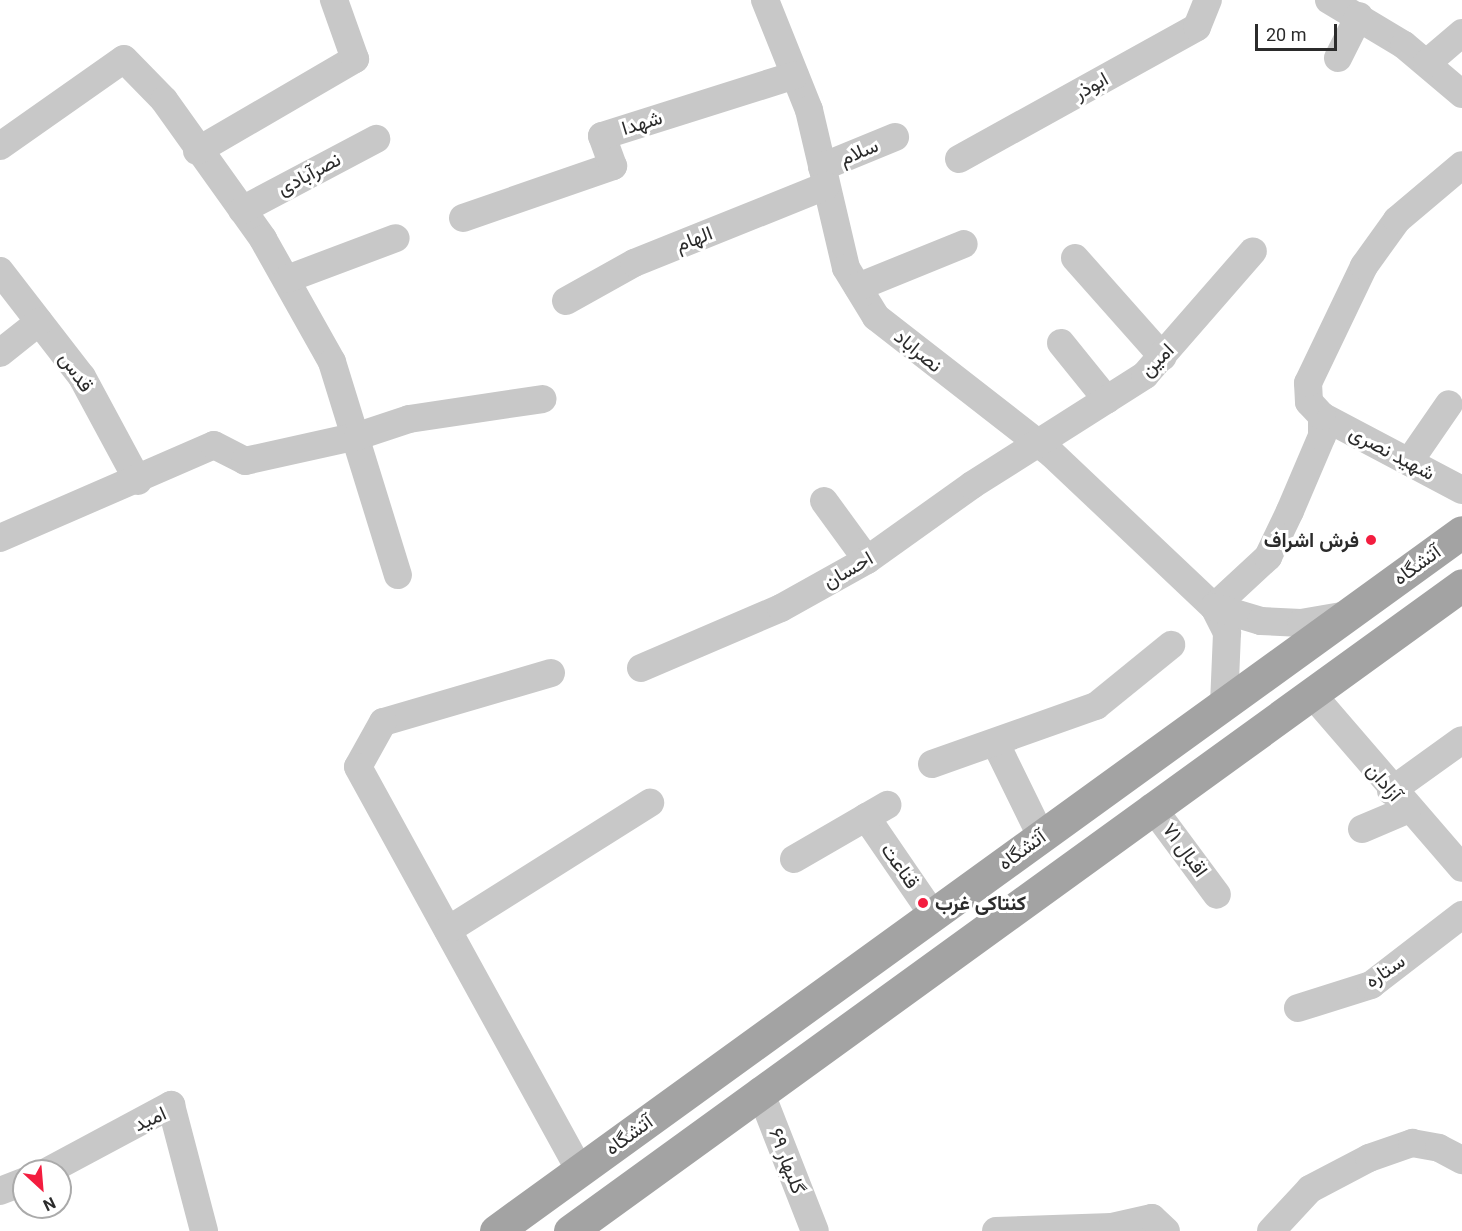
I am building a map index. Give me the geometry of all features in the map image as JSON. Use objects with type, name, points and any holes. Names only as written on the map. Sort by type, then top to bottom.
[{"type":"main road","name":"آتشگاه","points":[[496,1231],[1462,532]]},
{"type":"main road","name":"آتشگاه","points":[[570,1231],[1152,807],[1462,585]]},
{"type":"main road","points":[[620,1141],[646,1175]]},
{"type":"street","points":[[197,151],[356,59],[334,0]]},
{"type":"street","name":"نصراباد","points":[[765,0],[795,75],[824,176],[846,268],[876,317],[1038,443],[1214,607]]},
{"type":"street","name":"ابوذر","points":[[959,159],[1197,27],[1208,0]]},
{"type":"street","points":[[1329,0],[1359,16],[1427,63],[1462,94]]},
{"type":"street","points":[[1338,58],[1359,16]]},
{"type":"street","points":[[1427,63],[1462,33]]},
{"type":"street","points":[[0,146],[124,59],[164,100],[197,151],[242,210],[287,279],[332,362],[358,436],[398,575]]},
{"type":"street","name":"شهدا","points":[[464,218],[613,166],[602,136],[795,75]]},
{"type":"street","name":"سلام","points":[[824,176],[895,137]]},
{"type":"street","name":"نصرآبادی","points":[[242,210],[376,139]]},
{"type":"street","points":[[1214,607],[1268,557],[1323,436],[1322,416],[1309,402],[1308,383],[1364,266],[1397,220],[1462,165]]},
{"type":"street","name":"الهام","points":[[566,301],[634,263],[824,176]]},
{"type":"street","points":[[287,279],[396,238]]},
{"type":"street","points":[[858,287],[964,244]]},
{"type":"street","name":"امین","points":[[1038,443],[1107,400],[1163,357],[1253,251]]},
{"type":"street","points":[[1075,258],[1163,357]]},
{"type":"street","name":"قدس","points":[[0,271],[82,376],[138,481]]},
{"type":"street","points":[[0,353],[39,322]]},
{"type":"street","points":[[1061,343],[1107,400]]},
{"type":"street","points":[[0,538],[138,481],[214,445],[245,460],[358,436],[409,419],[543,399]]},
{"type":"street","points":[[1409,462],[1449,404]]},
{"type":"street","name":"شهید نصری","points":[[1322,416],[1462,490]]},
{"type":"street","name":"احسان","points":[[641,668],[781,608],[867,560],[1038,443]]},
{"type":"street","points":[[824,501],[867,560]]},
{"type":"street","points":[[1214,607],[1262,621],[1291,622],[1349,614]]},
{"type":"street","points":[[1214,607],[1227,633],[1224,705]]},
{"type":"street","points":[[932,764],[996,744],[1096,706],[1171,645]]},
{"type":"street","points":[[551,673],[382,722],[358,766],[580,1170]]},
{"type":"street","name":"آزادان","points":[[1311,693],[1399,800],[1462,868]]},
{"type":"street","points":[[1362,829],[1399,800],[1462,740]]},
{"type":"street","points":[[996,744],[1041,836]]},
{"type":"street","points":[[448,930],[650,803]]},
{"type":"street","name":"۷۱ اقبال","points":[[1152,807],[1217,895]]},
{"type":"street","name":"قناعت","points":[[794,860],[876,811],[933,915]]},
{"type":"street","name":"ستاره","points":[[1298,1008],[1371,985],[1462,915]]},
{"type":"street","name":"۶۹ گلبهار","points":[[760,1091],[814,1231]]},
{"type":"street","name":"امید","points":[[70,1159],[171,1105],[202,1230]]},
{"type":"street","points":[[1271,1231],[1310,1189],[1369,1158],[1412,1143],[1439,1148],[1462,1160]]},
{"type":"street","points":[[996,1231],[1112,1227],[1152,1218],[1166,1231]]},
{"type":"place","name":"فرش اشراف","points":[[1371,540]]},
{"type":"place","name":"کنتاکی غرب","points":[[923,903]]}]
